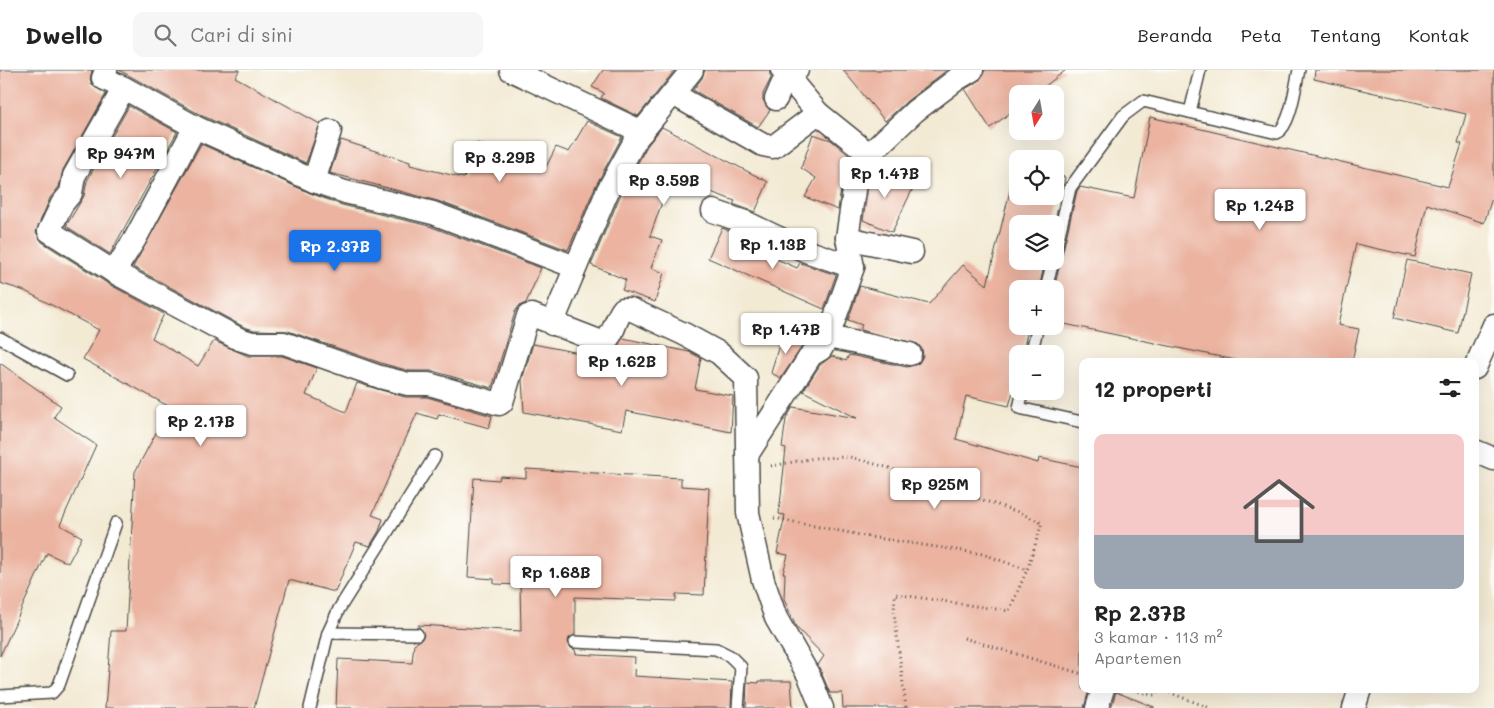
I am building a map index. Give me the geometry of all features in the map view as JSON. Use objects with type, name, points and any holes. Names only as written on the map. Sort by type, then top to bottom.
[{"type":"street","points":[[106,70],[103,78],[195,126],[314,181],[345,192],[433,213],[575,267]]},
{"type":"street","points":[[511,70],[642,132]]},
{"type":"street","points":[[552,324],[608,190],[642,132],[692,70]]},
{"type":"street","points":[[747,462],[811,355],[821,349],[828,337],[853,267],[846,238],[857,170],[869,154],[915,111],[972,70]]},
{"type":"street","points":[[776,99],[790,72],[818,113],[869,154]]},
{"type":"street","points":[[124,88],[74,176],[71,193],[62,204],[49,231],[114,272],[252,344],[284,343],[380,377],[408,384],[429,384],[495,405],[502,402],[528,316],[604,343],[608,340],[619,314],[623,309],[630,309],[684,334],[718,353],[746,378],[748,513],[763,580],[776,618],[809,676],[822,708]]},
{"type":"street","points":[[674,94],[763,145],[773,147],[818,113]]},
{"type":"street","points":[[114,272],[135,239],[195,126]]},
{"type":"street","points":[[314,181],[330,131]]},
{"type":"street","points":[[713,211],[744,222],[806,252],[853,267]]},
{"type":"street","points":[[846,238],[912,252]]},
{"type":"street","points":[[1479,359],[1494,325]]},
{"type":"street","points":[[828,337],[910,354]]},
{"type":"street","points":[[1479,453],[1494,460]]},
{"type":"street","points":[[1097,708],[1102,693]]},
{"type":"street","points":[[1354,708],[1359,693]]},
{"type":"lane","points":[[1190,112],[1200,70]]},
{"type":"lane","points":[[1064,215],[1070,188],[1124,116],[1143,101],[1277,134],[1284,130],[1299,70]]},
{"type":"lane","points":[[0,338],[68,375]]},
{"type":"lane","points":[[1021,400],[1019,408],[1079,421]]},
{"type":"lane","points":[[310,708],[328,633],[339,609],[435,456]]},
{"type":"lane","points":[[0,696],[52,693],[59,685],[116,523]]},
{"type":"lane","points":[[328,633],[417,634]]},
{"type":"lane","points":[[575,642],[716,649],[730,656],[741,667],[738,708]]},
{"type":"path","points":[[747,462],[850,457],[886,467],[1042,522],[1027,570],[1009,611],[895,594],[894,612],[906,708]]},
{"type":"path","points":[[748,513],[870,537],[983,554],[1027,570]]},
{"type":"path","points":[[964,638],[1042,660],[1079,673]]},
{"type":"path","points":[[1144,693],[1155,695],[1157,693]]},
{"type":"path","points":[[1171,693],[1210,708]]},
{"type":"building","points":[[0,70],[92,70],[90,79],[92,85],[106,94],[63,170],[59,187],[50,198],[36,232],[42,242],[107,283],[164,314],[152,338],[198,366],[214,341],[248,356],[282,356],[317,368],[306,395],[346,412],[357,383],[405,397],[427,397],[492,416],[489,428],[439,414],[437,419],[417,413],[372,515],[383,519],[379,531],[370,546],[356,542],[335,592],[289,580],[254,708],[105,708],[111,631],[126,631],[135,472],[170,407],[83,359],[99,330],[25,291],[0,283]]},
{"type":"building","points":[[119,70],[240,70],[235,77],[320,124],[306,163],[201,115]]},
{"type":"building","points":[[603,70],[675,70],[638,116],[601,98],[604,93],[592,87]]},
{"type":"building","points":[[705,70],[769,70],[771,78],[763,94],[763,100],[770,110],[758,127],[693,90],[702,78]]},
{"type":"building","points":[[843,70],[947,70],[885,121]]},
{"type":"building","points":[[985,70],[1066,70],[1047,85],[1009,85],[1009,114],[990,128],[965,89],[979,81]]},
{"type":"building","points":[[1315,70],[1494,70],[1494,192],[1484,223],[1427,204],[1415,257],[1356,244],[1338,325],[1359,329],[1353,358],[1226,358],[1064,324],[1064,280],[1056,280],[1058,270],[1064,270],[1064,246],[1077,191],[1080,187],[1134,198],[1150,117],[1448,187],[1462,144],[1458,143],[1466,114],[1314,79]]},
{"type":"building","points":[[129,106],[177,132],[110,254],[66,226],[84,196],[87,181]]},
{"type":"building","points":[[587,121],[622,137],[596,185],[568,250],[438,201],[330,173],[341,140],[410,162],[410,165],[464,178],[477,143],[546,167],[556,147],[569,152]]},
{"type":"building","points":[[662,127],[768,182],[755,212],[733,204],[735,201],[671,177],[650,236],[662,240],[651,268],[664,273],[655,302],[622,290],[626,280],[591,265],[620,196],[647,146]]},
{"type":"building","points":[[813,134],[831,140],[850,156],[844,168],[838,210],[805,197],[816,178],[801,168]]},
{"type":"building","points":[[201,144],[310,193],[342,205],[429,226],[541,268],[526,303],[519,306],[515,312],[492,388],[433,371],[410,371],[384,364],[288,331],[254,330],[244,327],[133,267]]},
{"type":"building","points":[[876,166],[913,188],[892,232],[863,220],[870,174]]},
{"type":"building","points":[[1009,195],[1009,205],[1059,205],[1056,215],[1009,215],[1009,270],[1043,270],[1041,280],[1009,280],[1009,335],[1027,335],[1024,345],[1009,345],[1009,400],[1011,400],[1009,406],[966,396],[956,439],[1038,463],[1039,458],[1079,466],[1079,693],[1088,693],[1084,708],[843,708],[842,693],[830,693],[818,665],[824,656],[796,627],[784,599],[785,573],[783,573],[788,555],[777,553],[785,515],[779,514],[786,448],[782,447],[786,419],[793,407],[857,418],[803,391],[820,365],[832,356],[846,361],[849,355],[907,367],[919,363],[923,356],[922,349],[918,344],[860,330],[862,325],[848,320],[860,286],[929,304],[963,265],[987,285]]},
{"type":"building","points":[[722,228],[746,237],[743,244],[797,268],[800,263],[836,275],[824,309],[708,258]]},
{"type":"building","points":[[1407,260],[1471,274],[1458,333],[1394,318]]},
{"type":"building","points":[[782,334],[804,344],[781,378],[771,373]]},
{"type":"building","points":[[623,338],[689,352],[701,358],[695,389],[733,396],[731,432],[626,411],[622,430],[524,412],[522,380],[533,344],[610,359],[611,354]]},
{"type":"building","points":[[0,363],[61,406],[54,417],[96,445],[60,525],[82,537],[68,563],[47,553],[0,656]]},
{"type":"building","points":[[526,469],[681,478],[681,486],[709,488],[704,595],[676,594],[676,601],[575,597],[575,635],[569,638],[568,642],[576,654],[635,657],[634,676],[732,682],[731,708],[336,708],[338,659],[412,663],[414,644],[421,640],[424,635],[418,625],[521,631],[520,585],[494,584],[494,579],[468,577],[474,478],[499,480],[500,476],[526,478]]},
{"type":"building","points":[[759,681],[791,681],[793,708],[746,708],[747,682],[759,683]]},
{"type":"building","points":[[1116,693],[1154,707],[1154,708],[1111,708]]}]
